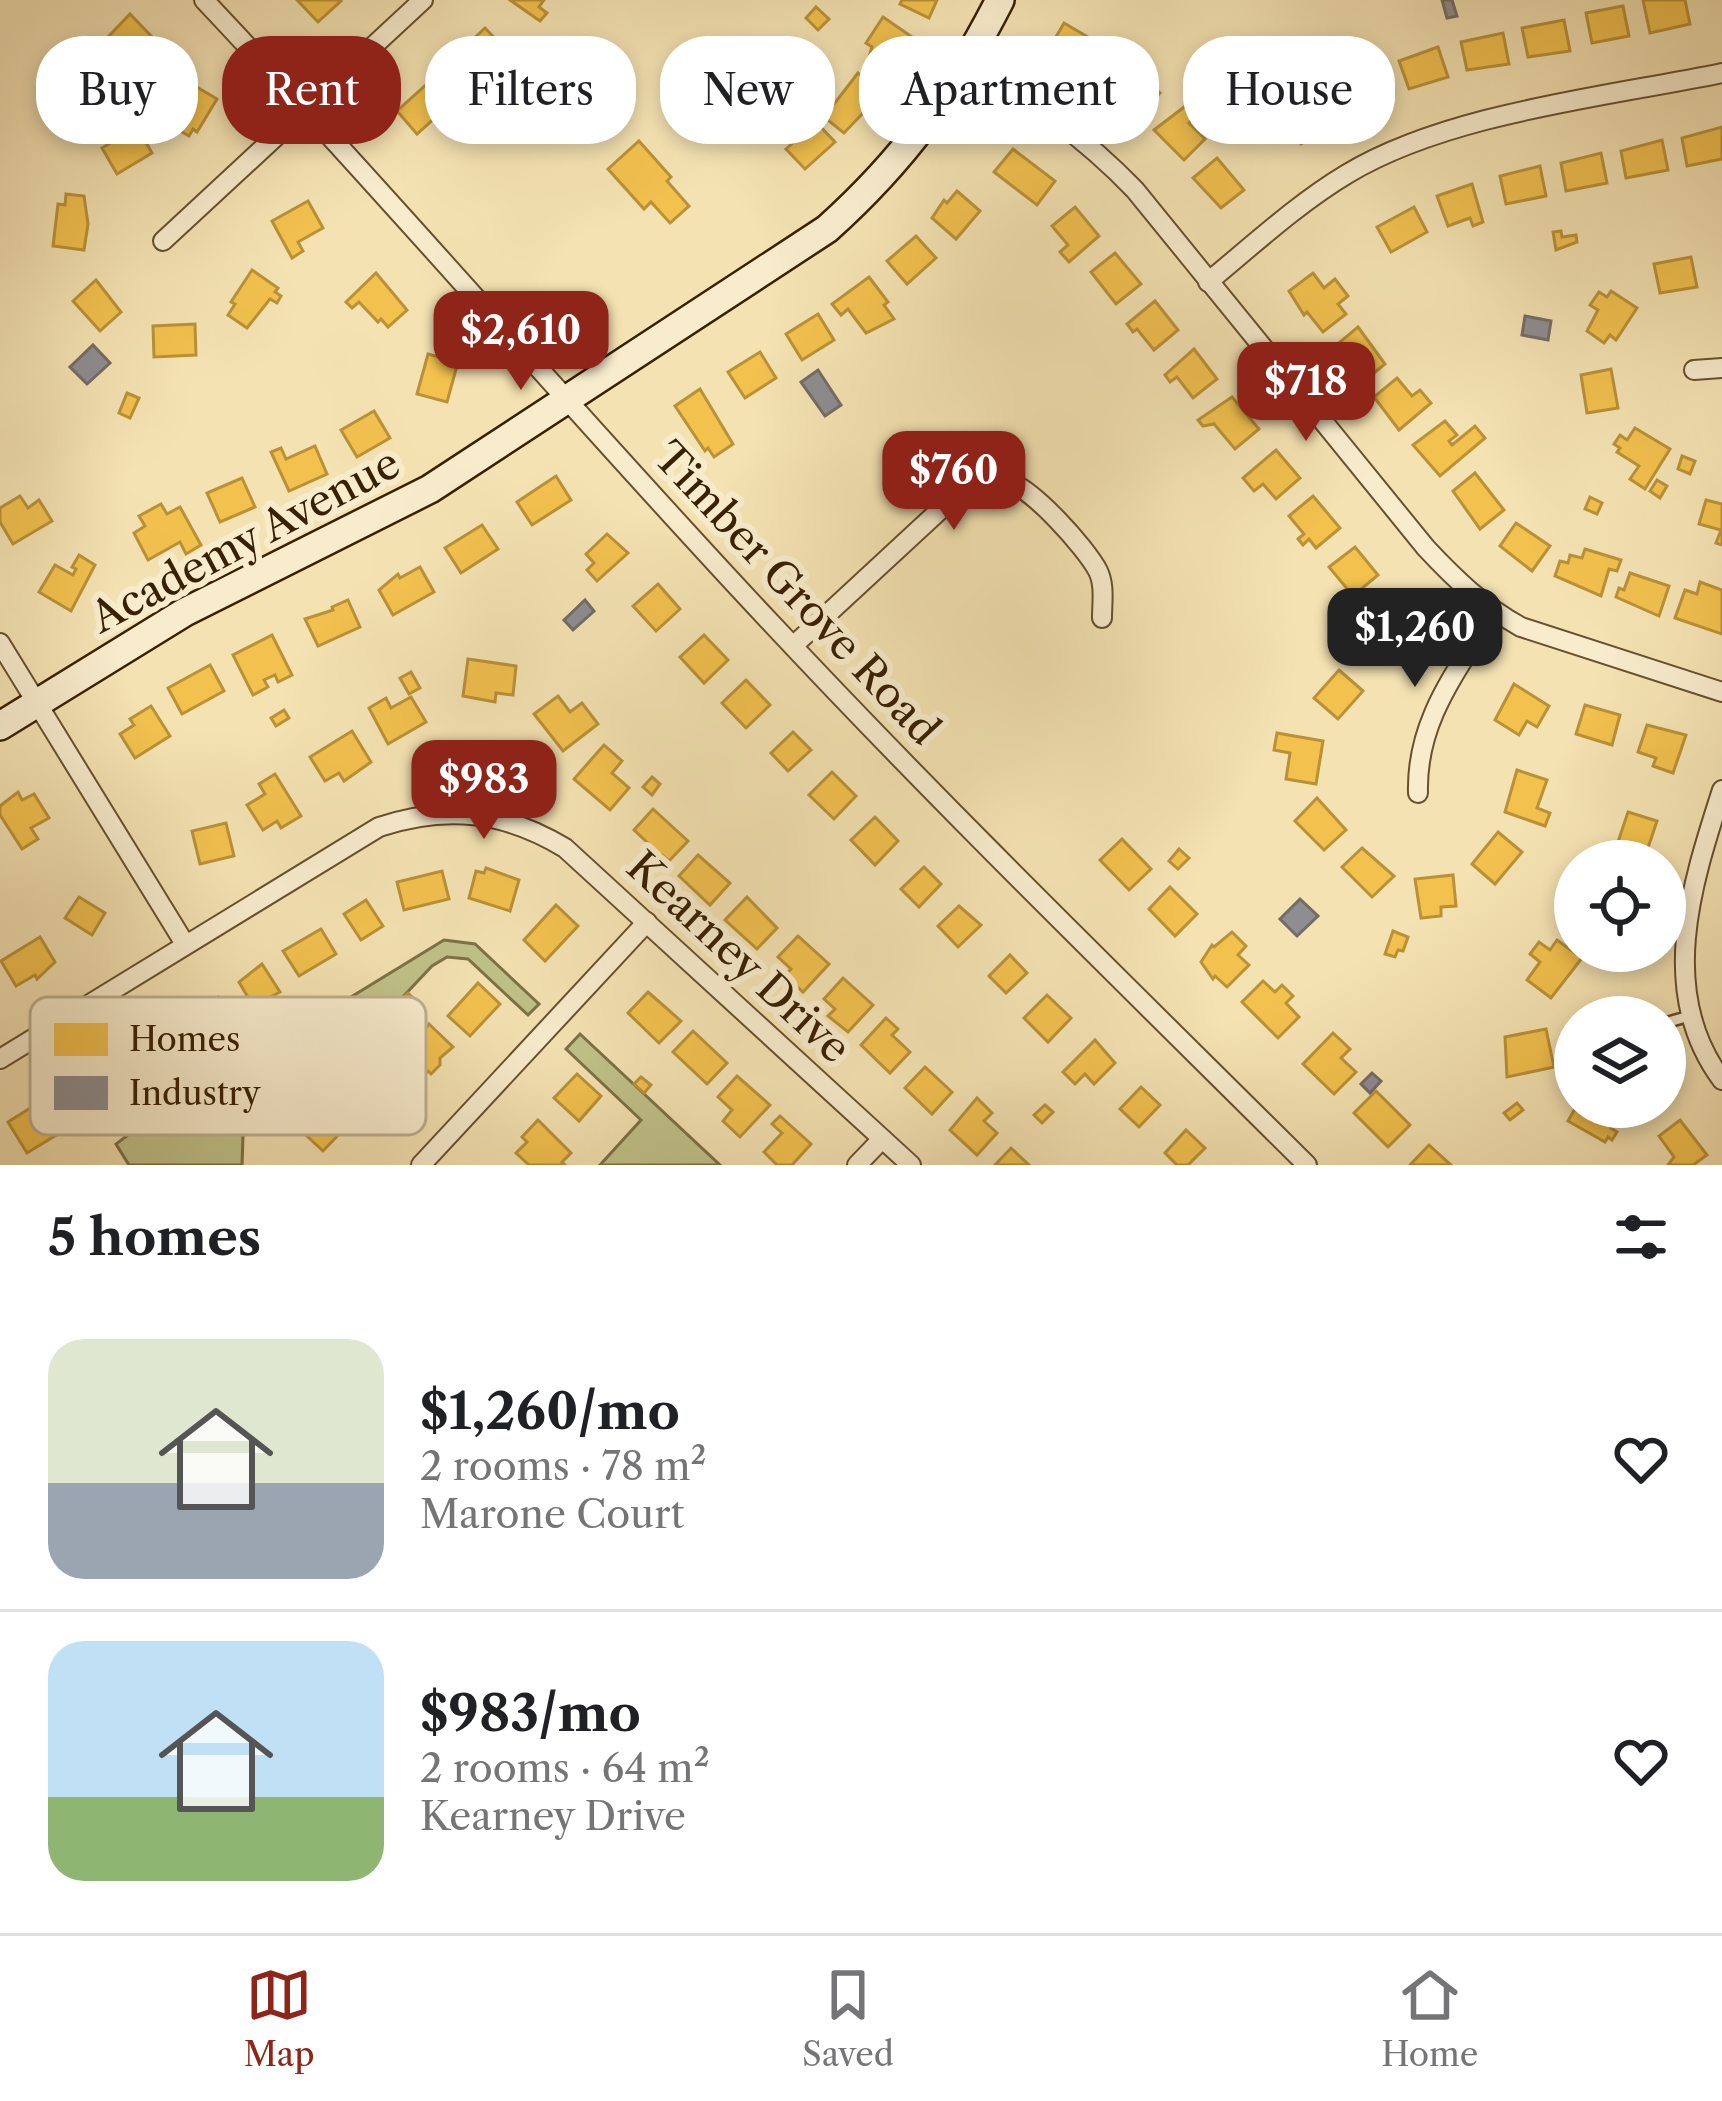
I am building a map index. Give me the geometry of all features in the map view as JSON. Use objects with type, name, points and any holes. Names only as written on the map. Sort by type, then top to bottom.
[{"type":"street","name":"Timber Grove Road","points":[[204,0],[238,36]]},
{"type":"street","points":[[384,36],[423,0]]},
{"type":"street","name":"Academy Avenue","points":[[982,36],[1000,0]]},
{"type":"street","points":[[1208,282],[1347,174],[1435,134],[1722,73]]},
{"type":"street","points":[[163,241],[268,144]]},
{"type":"street","name":"Timber Grove Road","points":[[339,144],[793,646],[1307,1165]]},
{"type":"street","name":"Academy Avenue","points":[[0,726],[185,612],[430,489],[827,229],[911,144]]},
{"type":"street","points":[[1090,144],[1135,190],[1426,548],[1493,612],[1551,638],[1722,692]]},
{"type":"street","points":[[1694,370],[1722,368]]},
{"type":"street","points":[[793,646],[953,497],[981,481],[1006,481],[1041,502],[1098,571],[1102,618]]},
{"type":"street","points":[[1418,793],[1417,764],[1428,725],[1493,612]]},
{"type":"street","points":[[0,644],[185,944]]},
{"type":"street","points":[[1722,790],[1686,916],[1684,958],[1700,1040],[1722,1079]]},
{"type":"street","name":"Kearney Drive","points":[[100,997],[379,827],[410,817],[475,812],[535,830],[583,862],[910,1165]]},
{"type":"street","points":[[421,1165],[646,922]]},
{"type":"street","name":"Kearney Drive","points":[[0,1059],[30,1040]]},
{"type":"street","points":[[857,1165],[882,1138]]},
{"type":"lane","points":[[1686,1018],[1694,1016]]},
{"type":"green space","points":[[444,940],[475,944],[539,1004],[528,1015],[468,959],[447,957],[403,997],[351,997]]},
{"type":"green space","points":[[580,1034],[720,1165],[600,1165],[641,1120],[566,1049]]},
{"type":"green space","points":[[128,1135],[244,1135],[242,1165],[129,1165],[116,1144]]},
{"type":"building: Homes","points":[[297,0],[340,0],[341,1],[318,22]]},
{"type":"building: Homes","points":[[510,0],[544,0],[539,7],[547,13],[540,21]]},
{"type":"building: Homes","points":[[902,0],[937,0],[929,18],[900,4]]},
{"type":"building: Homes","points":[[1643,0],[1685,0],[1690,24],[1650,33]]},
{"type":"building: Homes","points":[[1623,6],[1629,36],[1592,43],[1586,13]]},
{"type":"building: Homes","points":[[816,7],[829,19],[818,30],[806,18]]},
{"type":"building: Homes","points":[[130,14],[151,36],[109,36]]},
{"type":"building: Homes","points":[[883,17],[911,36],[871,36]]},
{"type":"building: Homes","points":[[1564,20],[1570,51],[1528,57],[1522,28]]},
{"type":"building: Homes","points":[[1064,23],[1086,36],[1056,36]]},
{"type":"building: Homes","points":[[1503,33],[1509,64],[1467,70],[1461,42]]},
{"type":"building: Homes","points":[[1438,47],[1448,77],[1409,89],[1399,61]]},
{"type":"building: Homes","points":[[858,73],[859,117],[844,133],[835,126],[835,103]]},
{"type":"building: Homes","points":[[425,86],[425,127],[417,134],[401,116],[401,107]]},
{"type":"building: Homes","points":[[198,88],[217,99],[198,130]]},
{"type":"building: Homes","points":[[1183,108],[1183,144],[1200,144],[1184,160],[1159,135],[1159,126]]},
{"type":"building: Homes","points":[[1722,127],[1722,159],[1687,166],[1682,138]]},
{"type":"building: Homes","points":[[1662,140],[1668,170],[1626,178],[1621,151]]},
{"type":"building: Homes","points":[[639,141],[671,177],[667,181],[689,206],[670,223],[651,202],[644,209],[608,169]]},
{"type":"building: Homes","points":[[147,144],[152,153],[117,174],[102,148]]},
{"type":"building: Homes","points":[[792,144],[833,144],[805,169],[786,149]]},
{"type":"building: Homes","points":[[1013,149],[1055,181],[1037,205],[994,172]]},
{"type":"building: Homes","points":[[1601,153],[1607,183],[1566,191],[1561,163]]},
{"type":"building: Homes","points":[[1217,158],[1244,190],[1221,208],[1193,178]]},
{"type":"building: Homes","points":[[1540,166],[1546,196],[1506,204],[1500,176]]},
{"type":"building: Homes","points":[[1472,184],[1483,222],[1473,226],[1470,218],[1448,226],[1437,196]]},
{"type":"building: Homes","points":[[957,191],[980,211],[956,239],[932,218]]},
{"type":"building: Homes","points":[[66,194],[84,196],[88,224],[84,250],[53,246],[58,204],[65,205]]},
{"type":"building: Homes","points":[[308,201],[323,228],[298,242],[303,251],[292,258],[272,221]]},
{"type":"building: Homes","points":[[1075,207],[1099,236],[1069,262],[1060,252],[1068,245],[1052,226]]},
{"type":"building: Homes","points":[[1414,207],[1427,232],[1391,252],[1377,227]]},
{"type":"building: Homes","points":[[1561,231],[1562,237],[1576,235],[1577,242],[1556,250],[1553,232]]},
{"type":"building: Homes","points":[[916,236],[936,258],[907,284],[887,261]]},
{"type":"building: Homes","points":[[1115,253],[1141,284],[1116,304],[1091,272]]},
{"type":"building: Homes","points":[[1691,257],[1697,287],[1660,293],[1654,264]]},
{"type":"building: Homes","points":[[252,270],[278,288],[275,292],[281,296],[277,303],[270,299],[247,328],[228,315]]},
{"type":"building: Homes","points":[[376,273],[407,310],[388,327],[359,302],[352,308],[346,302]]},
{"type":"building: Homes","points":[[1313,273],[1324,288],[1335,279],[1348,296],[1338,304],[1346,314],[1323,332],[1307,312],[1304,315],[1289,291]]},
{"type":"building: Homes","points":[[869,277],[894,319],[866,333],[848,309],[841,315],[832,304]]},
{"type":"building: Homes","points":[[96,280],[121,312],[100,331],[73,301]]},
{"type":"building: Homes","points":[[1611,291],[1637,308],[1616,340],[1610,335],[1604,343],[1587,331],[1598,310],[1590,305],[1599,292],[1607,297]]},
{"type":"building: Homes","points":[[1155,301],[1178,330],[1154,350],[1127,324]]},
{"type":"building: Homes","points":[[818,314],[834,340],[802,360],[786,334]]},
{"type":"building: Homes","points":[[195,324],[196,355],[154,357],[153,326]]},
{"type":"building: Homes","points":[[1358,327],[1385,364],[1368,378],[1363,371],[1352,379],[1334,347]]},
{"type":"building: Homes","points":[[1194,349],[1217,379],[1193,398],[1177,377],[1170,382],[1165,375]]},
{"type":"building: Homes","points":[[760,352],[776,378],[745,398],[728,372]]},
{"type":"building: Homes","points":[[428,354],[458,362],[447,402],[417,394]]},
{"type":"building: Homes","points":[[1611,369],[1618,408],[1587,413],[1581,375]]},
{"type":"building: Homes","points":[[1397,378],[1412,396],[1420,390],[1431,403],[1399,430],[1374,397]]},
{"type":"building: Homes","points":[[700,389],[733,444],[714,457],[675,406]]},
{"type":"building: Homes","points":[[127,393],[139,398],[130,418],[119,413]]},
{"type":"building: Homes","points":[[1232,397],[1259,429],[1235,449],[1214,424],[1203,426],[1198,420]]},
{"type":"building: Homes","points":[[374,411],[390,438],[357,457],[341,430]]},
{"type":"building: Homes","points":[[1445,421],[1457,435],[1449,441],[1452,445],[1475,426],[1485,438],[1440,476],[1413,445]]},
{"type":"building: Homes","points":[[1635,428],[1670,449],[1645,489],[1630,479],[1639,466],[1617,452],[1620,448],[1614,444],[1620,435],[1627,440]]},
{"type":"building: Homes","points":[[315,446],[327,474],[289,491],[271,452],[281,448],[286,459]]},
{"type":"building: Homes","points":[[1276,450],[1300,478],[1276,499],[1263,484],[1254,491],[1243,478]]},
{"type":"building: Homes","points":[[1682,456],[1695,461],[1690,474],[1678,469]]},
{"type":"building: Homes","points":[[1475,473],[1504,510],[1480,529],[1453,491]]},
{"type":"building: Homes","points":[[556,476],[571,500],[532,525],[517,502]]},
{"type":"building: Homes","points":[[242,478],[255,507],[220,522],[207,493]]},
{"type":"building: Homes","points":[[1657,480],[1667,486],[1660,498],[1650,491]]},
{"type":"building: Homes","points":[[20,496],[28,508],[39,500],[52,521],[13,544],[0,522],[0,508]]},
{"type":"building: Homes","points":[[1313,496],[1340,528],[1316,548],[1309,539],[1303,545],[1298,539],[1304,534],[1289,516]]},
{"type":"building: Homes","points":[[1590,497],[1602,503],[1597,514],[1585,509]]},
{"type":"building: Homes","points":[[1706,500],[1722,504],[1722,545],[1716,543],[1721,530],[1699,524]]},
{"type":"building: Homes","points":[[161,504],[167,514],[180,507],[201,545],[186,554],[180,542],[148,560],[134,533],[145,526],[139,516]]},
{"type":"building: Homes","points":[[1516,523],[1550,546],[1532,571],[1500,546]]},
{"type":"building: Homes","points":[[482,525],[498,549],[461,573],[445,548]]},
{"type":"building: Homes","points":[[607,534],[628,553],[597,581],[587,570],[594,563],[586,554]]},
{"type":"building: Homes","points":[[1355,547],[1378,575],[1353,596],[1329,567]]},
{"type":"building: Homes","points":[[1585,549],[1621,560],[1617,571],[1609,569],[1601,596],[1555,576],[1560,561],[1568,563],[1570,555],[1582,558]]},
{"type":"building: Homes","points":[[79,555],[95,565],[71,611],[39,592],[55,565],[73,575]]},
{"type":"building: Homes","points":[[420,567],[434,592],[393,615],[379,590],[398,574],[400,578]]},
{"type":"building: Homes","points":[[1630,573],[1669,586],[1659,616],[1616,597]]},
{"type":"building: Homes","points":[[1700,582],[1722,590],[1722,634],[1675,618],[1685,590],[1697,594]]},
{"type":"building: Homes","points":[[658,584],[680,609],[656,631],[633,606]]},
{"type":"building: Homes","points":[[1394,594],[1422,625],[1397,644],[1372,613]]},
{"type":"building: Homes","points":[[348,600],[360,627],[318,646],[305,619]]},
{"type":"building: Homes","points":[[272,635],[292,675],[278,682],[275,675],[264,680],[268,687],[253,695],[233,655]]},
{"type":"building: Homes","points":[[704,635],[728,660],[704,683],[680,657]]},
{"type":"building: Homes","points":[[468,659],[516,666],[513,695],[496,693],[495,702],[463,696]]},
{"type":"building: Homes","points":[[210,665],[224,691],[182,714],[168,688]]},
{"type":"building: Homes","points":[[1339,670],[1363,691],[1338,719],[1314,698]]},
{"type":"building: Homes","points":[[411,672],[420,688],[409,694],[400,678]]},
{"type":"building: Homes","points":[[746,680],[770,705],[746,728],[722,703]]},
{"type":"building: Homes","points":[[1514,684],[1549,706],[1537,727],[1527,721],[1519,735],[1495,720]]},
{"type":"building: Homes","points":[[558,696],[570,712],[582,703],[598,724],[563,751],[534,714]]},
{"type":"building: Homes","points":[[411,697],[426,722],[388,744],[369,708],[386,698],[391,708]]},
{"type":"building: Homes","points":[[1585,705],[1620,715],[1612,745],[1576,734]]},
{"type":"building: Homes","points":[[151,706],[170,736],[135,758],[120,734],[134,725],[130,719]]},
{"type":"building: Homes","points":[[284,710],[289,718],[276,726],[271,718]]},
{"type":"building: Homes","points":[[1647,725],[1686,735],[1673,773],[1653,766],[1656,758],[1638,752]]},
{"type":"building: Homes","points":[[352,731],[371,762],[344,781],[339,773],[325,781],[310,757]]},
{"type":"building: Homes","points":[[793,732],[811,750],[788,771],[771,753]]},
{"type":"building: Homes","points":[[1277,733],[1323,741],[1316,784],[1286,779],[1290,753],[1274,750]]},
{"type":"building: Homes","points":[[604,745],[622,761],[612,773],[629,788],[610,810],[574,779]]},
{"type":"building: Homes","points":[[1517,770],[1547,780],[1537,808],[1550,813],[1545,826],[1505,812]]},
{"type":"building: Homes","points":[[832,772],[856,796],[834,819],[809,795]]},
{"type":"building: Homes","points":[[275,774],[301,816],[281,828],[277,821],[263,830],[247,805],[265,794],[259,784]]},
{"type":"building: Homes","points":[[652,777],[660,784],[652,795],[643,787]]},
{"type":"building: Homes","points":[[18,792],[22,800],[34,794],[49,818],[31,828],[38,839],[22,849],[0,815],[0,806]]},
{"type":"building: Homes","points":[[1317,798],[1346,830],[1324,850],[1295,821]]},
{"type":"building: Homes","points":[[653,809],[688,841],[669,861],[662,855],[657,859],[634,830]]},
{"type":"building: Homes","points":[[1628,812],[1657,821],[1651,840],[1619,840]]},
{"type":"building: Homes","points":[[875,817],[898,841],[875,865],[851,840]]},
{"type":"building: Homes","points":[[226,823],[234,856],[200,864],[192,831]]},
{"type":"building: Homes","points":[[1498,832],[1522,852],[1495,884],[1472,864]]},
{"type":"building: Homes","points":[[1122,839],[1151,869],[1129,890],[1100,860]]},
{"type":"building: Homes","points":[[1362,848],[1394,876],[1372,897],[1342,867]]},
{"type":"building: Homes","points":[[1179,849],[1189,858],[1178,869],[1169,861]]},
{"type":"building: Homes","points":[[698,855],[730,883],[710,905],[679,876]]},
{"type":"building: Homes","points":[[924,867],[941,884],[919,907],[901,889]]},
{"type":"building: Homes","points":[[486,868],[519,880],[510,911],[469,898],[476,871],[484,873]]},
{"type":"building: Homes","points":[[442,871],[449,899],[404,910],[397,882]]},
{"type":"building: Homes","points":[[1453,875],[1456,906],[1441,907],[1441,916],[1421,918],[1415,879]]},
{"type":"building: Homes","points":[[1170,887],[1197,914],[1175,936],[1149,909]]},
{"type":"building: Homes","points":[[79,897],[105,913],[92,935],[65,918]]},
{"type":"building: Homes","points":[[747,897],[777,928],[757,949],[725,920]]},
{"type":"building: Homes","points":[[366,900],[383,926],[361,940],[344,914]]},
{"type":"building: Homes","points":[[556,905],[578,926],[545,961],[524,940]]},
{"type":"building: Homes","points":[[959,906],[981,925],[958,947],[938,926]]},
{"type":"building: Homes","points":[[321,929],[336,954],[299,976],[283,951]]},
{"type":"building: Homes","points":[[1393,931],[1408,937],[1395,957],[1385,954]]},
{"type":"building: Homes","points":[[1232,932],[1246,946],[1238,955],[1249,965],[1227,987],[1213,979],[1201,962],[1212,945]]},
{"type":"building: Homes","points":[[798,936],[829,964],[803,992],[785,975],[791,969],[778,957]]},
{"type":"building: Homes","points":[[40,937],[55,962],[37,979],[35,975],[16,986],[1,961]]},
{"type":"building: Homes","points":[[1539,942],[1550,950],[1554,944],[1554,972],[1571,972],[1551,998],[1527,980],[1540,962],[1530,954]]},
{"type":"building: Homes","points":[[1010,955],[1027,973],[1006,993],[989,976]]},
{"type":"building: Homes","points":[[262,964],[280,992],[248,997],[239,982]]},
{"type":"building: Homes","points":[[843,978],[873,1005],[848,1032],[828,1016],[835,1009],[824,999]]},
{"type":"building: Homes","points":[[1263,981],[1275,992],[1282,985],[1293,996],[1286,1003],[1299,1017],[1278,1038],[1242,1002]]},
{"type":"building: Homes","points":[[478,983],[500,1004],[470,1036],[448,1016]]},
{"type":"building: Homes","points":[[648,992],[681,1021],[659,1043],[628,1013]]},
{"type":"building: Homes","points":[[1047,995],[1071,1018],[1048,1042],[1024,1018]]},
{"type":"building: Homes","points":[[886,1018],[898,1029],[892,1035],[910,1052],[890,1073],[861,1045]]},
{"type":"building: Homes","points":[[429,1024],[453,1047],[431,1074],[426,1073]]},
{"type":"building: Homes","points":[[1546,1029],[1554,1067],[1507,1077],[1505,1037]]},
{"type":"building: Homes","points":[[693,1031],[727,1063],[707,1084],[673,1052]]},
{"type":"building: Homes","points":[[1333,1033],[1350,1049],[1341,1058],[1356,1072],[1334,1094],[1303,1064]]},
{"type":"building: Homes","points":[[1095,1040],[1115,1063],[1094,1084],[1085,1074],[1075,1084],[1063,1072]]},
{"type":"building: Homes","points":[[925,1067],[952,1092],[932,1114],[905,1088]]},
{"type":"building: Homes","points":[[577,1074],[601,1096],[579,1121],[554,1098]]},
{"type":"building: Homes","points":[[737,1076],[770,1105],[740,1137],[723,1121],[732,1110],[718,1097]]},
{"type":"building: Homes","points":[[641,1077],[651,1085],[644,1093],[634,1084]]},
{"type":"building: Homes","points":[[1141,1087],[1160,1105],[1139,1127],[1120,1109]]},
{"type":"building: Homes","points":[[1376,1091],[1410,1125],[1388,1147],[1354,1113]]},
{"type":"building: Homes","points":[[977,1098],[992,1113],[984,1121],[997,1133],[977,1155],[950,1130]]},
{"type":"building: Homes","points":[[1517,1103],[1523,1110],[1510,1120],[1504,1113]]},
{"type":"building: Homes","points":[[1045,1105],[1053,1112],[1042,1123],[1034,1115]]},
{"type":"building: Homes","points":[[30,1108],[30,1135],[56,1135],[27,1153],[8,1122]]},
{"type":"building: Homes","points":[[780,1116],[811,1144],[792,1165],[777,1165],[764,1152],[782,1133],[772,1124]]},
{"type":"building: Homes","points":[[538,1120],[571,1153],[562,1162],[565,1165],[529,1165],[516,1153],[527,1142],[522,1137]]},
{"type":"building: Homes","points":[[1580,1128],[1617,1132],[1605,1142]]},
{"type":"building: Homes","points":[[1670,1128],[1686,1128],[1707,1155],[1693,1165],[1668,1165],[1674,1157],[1659,1136]]},
{"type":"building: Homes","points":[[1186,1130],[1205,1148],[1188,1165],[1177,1165],[1165,1153]]},
{"type":"building: Homes","points":[[306,1135],[338,1135],[323,1151]]},
{"type":"building: Homes","points":[[1429,1145],[1451,1165],[1410,1165]]},
{"type":"building: Homes","points":[[1011,1148],[1029,1165],[995,1165]]},
{"type":"building: Industry","points":[[1442,0],[1452,0],[1457,16],[1447,18]]},
{"type":"building: Industry","points":[[1525,316],[1551,321],[1548,340],[1522,335]]},
{"type":"building: Industry","points":[[93,345],[110,363],[87,384],[70,367]]},
{"type":"building: Industry","points":[[818,370],[841,405],[825,416],[801,382]]},
{"type":"building: Industry","points":[[585,600],[594,611],[573,630],[564,620]]},
{"type":"building: Industry","points":[[1300,899],[1318,916],[1297,936],[1280,919]]},
{"type":"building: Industry","points":[[1372,1073],[1381,1081],[1370,1093],[1361,1084]]}]
